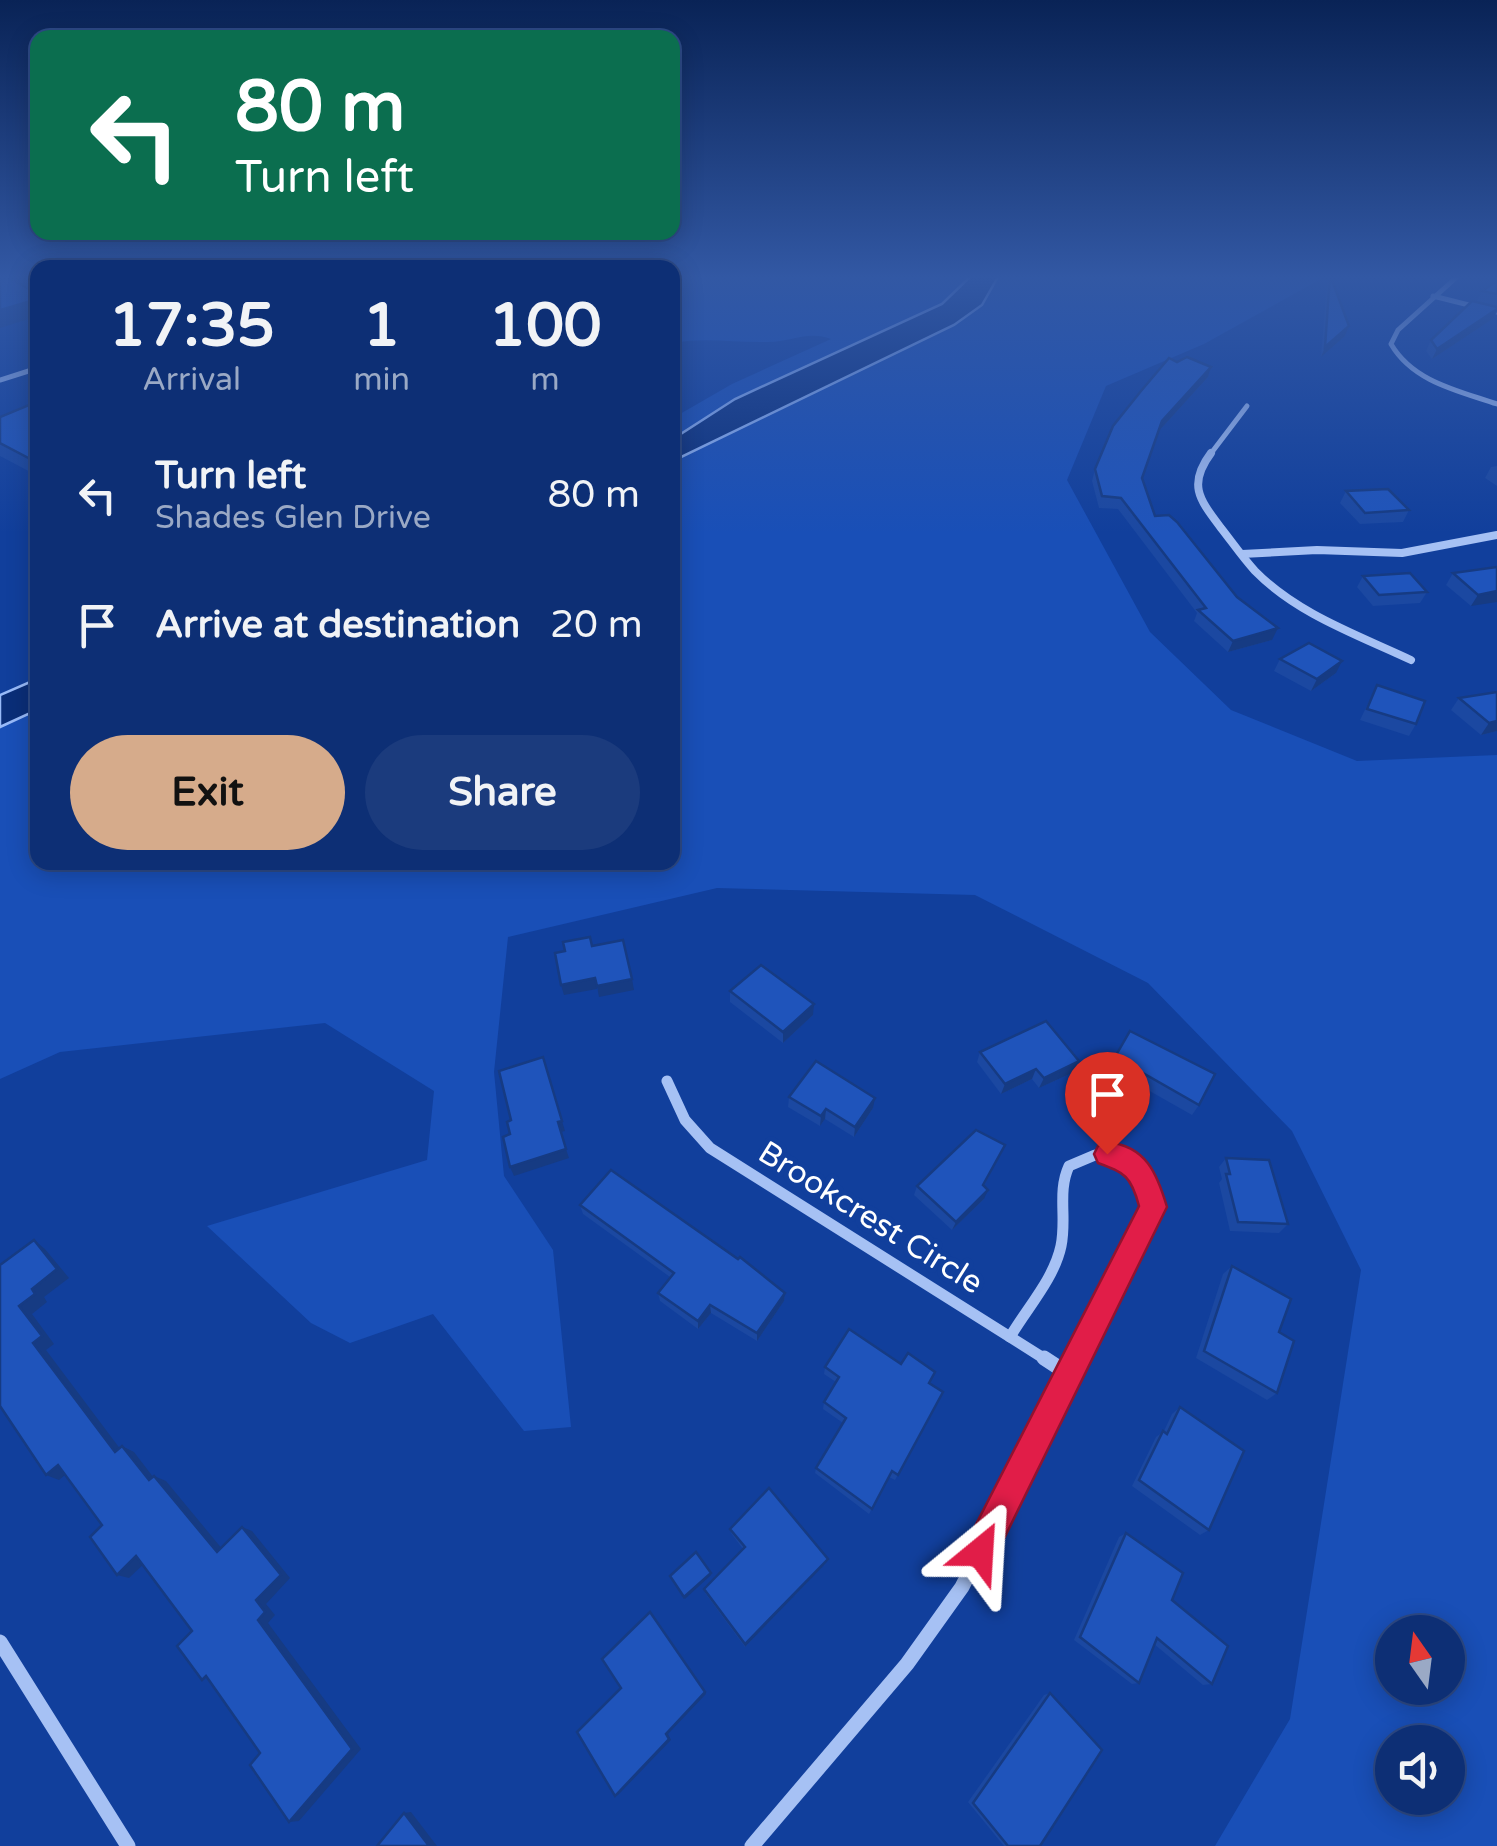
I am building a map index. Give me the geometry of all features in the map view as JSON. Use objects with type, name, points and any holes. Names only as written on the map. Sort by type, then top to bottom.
[{"type":"street","points":[[1405,361],[1418,372],[1497,404]]},
{"type":"street","points":[[0,380],[30,371]]},
{"type":"street","points":[[1247,406],[1202,462],[1197,479],[1204,506],[1267,582],[1300,606],[1411,660]]},
{"type":"street","points":[[1242,554],[1317,550],[1402,553],[1497,535]]},
{"type":"street","name":"Brookcrest Circle","points":[[666,1081],[685,1120],[710,1148],[1070,1375]]},
{"type":"street","points":[[752,1846],[907,1664],[962,1587],[1153,1207],[1145,1177],[1122,1156],[1095,1155],[1070,1166],[1060,1197],[1064,1216],[1060,1250],[1010,1337]]},
{"type":"street","points":[[0,1642],[128,1846]]},
{"type":"shaded area","points":[[782,361],[817,361],[735,399],[680,434],[680,414]]},
{"type":"shaded area","points":[[817,361],[879,361],[680,458],[680,434],[735,399]]},
{"type":"shaded area","points":[[871,361],[1164,361],[1106,386],[1067,480],[1150,632],[1231,710],[1357,761],[1497,755],[1497,1846],[1215,1846],[1290,1719],[1361,1270],[1292,1131],[1148,983],[975,895],[717,888],[508,937],[494,1072],[504,1176],[553,1250],[571,1427],[524,1431],[433,1314],[350,1343],[311,1323],[207,1226],[427,1160],[434,1091],[325,1023],[60,1052],[0,1079],[0,727],[30,713],[30,870],[680,870],[680,457]]},
{"type":"shaded area","points":[[30,682],[30,713],[0,727],[0,695]]},
{"type":"building","points":[[1166,361],[1197,361],[1211,367],[1162,421],[1142,478],[1155,516],[1169,515],[1177,522],[1237,597],[1278,628],[1233,641],[1198,610],[1206,608],[1121,498],[1102,496],[1095,469],[1113,426]]},
{"type":"building","points":[[30,404],[30,459],[0,443],[0,417]]},
{"type":"building","points":[[1388,489],[1409,510],[1365,513],[1346,491]]},
{"type":"building","points":[[1497,567],[1497,591],[1478,595],[1453,573]]},
{"type":"building","points":[[1410,573],[1427,592],[1379,595],[1363,576]]},
{"type":"building","points":[[1309,643],[1342,661],[1317,679],[1280,659]]},
{"type":"building","points":[[1377,685],[1425,701],[1416,724],[1367,709]]},
{"type":"building","points":[[1497,692],[1497,721],[1489,723],[1459,698]]},
{"type":"building","points":[[590,937],[592,946],[623,940],[632,979],[597,986],[595,978],[561,985],[555,953],[565,951],[563,942]]},
{"type":"building","points":[[761,965],[814,1004],[783,1032],[730,991]]},
{"type":"building","points":[[1046,1021],[1079,1061],[1044,1078],[1036,1069],[1005,1084],[980,1052]]},
{"type":"building","points":[[1130,1031],[1215,1074],[1199,1105],[1115,1057]]},
{"type":"building","points":[[543,1057],[566,1149],[510,1167],[503,1137],[510,1134],[507,1122],[511,1120],[499,1071]]},
{"type":"building","points":[[816,1061],[875,1098],[855,1127],[826,1109],[821,1116],[789,1097]]},
{"type":"building","points":[[976,1130],[1005,1145],[983,1185],[988,1190],[956,1222],[917,1186]]},
{"type":"building","points":[[1226,1158],[1269,1160],[1288,1224],[1238,1222]]},
{"type":"building","points":[[611,1170],[740,1257],[785,1293],[757,1333],[710,1305],[698,1321],[658,1293],[674,1273],[580,1205]]},
{"type":"building","points":[[34,1240],[57,1269],[32,1289],[35,1294],[19,1306],[42,1336],[33,1343],[115,1452],[122,1446],[149,1480],[154,1476],[217,1552],[242,1527],[281,1575],[256,1600],[265,1612],[258,1620],[352,1749],[289,1822],[250,1765],[260,1753],[206,1676],[202,1680],[177,1646],[192,1631],[136,1556],[117,1575],[90,1537],[102,1525],[58,1465],[46,1475],[0,1406],[0,1265]]},
{"type":"building","points":[[1232,1266],[1291,1299],[1279,1332],[1294,1341],[1277,1393],[1204,1351]]},
{"type":"building","points":[[849,1329],[901,1364],[908,1353],[935,1372],[929,1383],[943,1392],[898,1475],[892,1471],[872,1509],[816,1468],[846,1418],[824,1402],[839,1377],[825,1367]]},
{"type":"building","points":[[1180,1407],[1244,1451],[1209,1530],[1139,1480],[1163,1431],[1167,1434]]},
{"type":"building","points":[[769,1488],[828,1559],[745,1644],[704,1589],[745,1547],[730,1529]]},
{"type":"building","points":[[1126,1533],[1183,1573],[1172,1600],[1228,1646],[1212,1684],[1157,1638],[1139,1683],[1080,1637]]},
{"type":"building","points":[[696,1552],[711,1573],[684,1597],[670,1576]]},
{"type":"building","points":[[650,1612],[705,1692],[666,1734],[669,1739],[615,1796],[577,1732],[621,1688],[602,1659]]},
{"type":"building","points":[[1050,1693],[1102,1750],[1040,1846],[1008,1846],[973,1803]]},
{"type":"building","points":[[404,1813],[429,1846],[377,1846]]},
{"type":"route","points":[[980,1552],[1153,1207],[1145,1177],[1122,1156],[1107,1154]]}]
